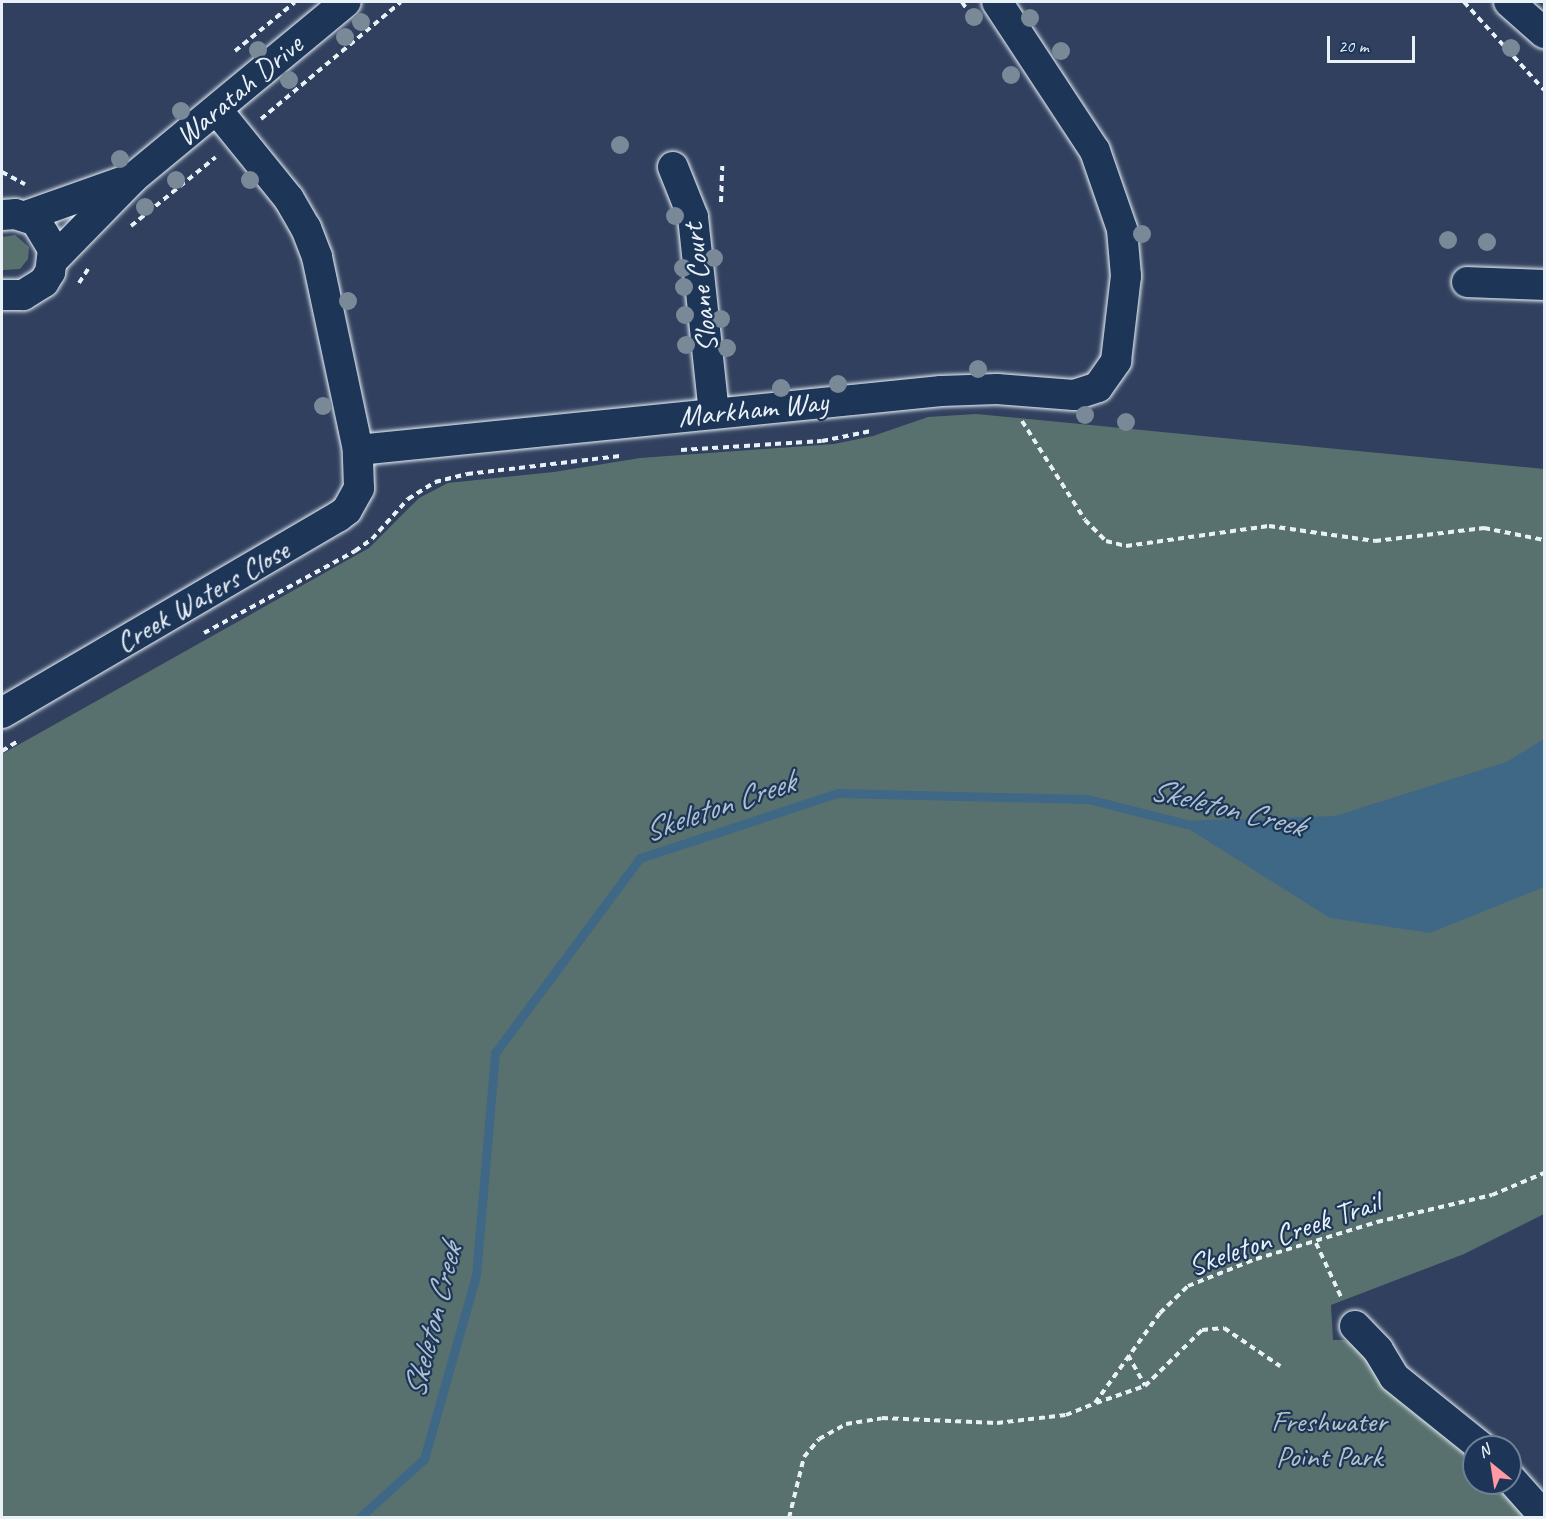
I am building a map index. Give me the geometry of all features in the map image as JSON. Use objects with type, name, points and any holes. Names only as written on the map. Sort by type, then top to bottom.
[{"type":"street","name":"Waratah Drive","points":[[2,295],[11,297],[34,290],[44,282],[53,260],[133,178],[346,2]]},
{"type":"street","name":"Markham Way","points":[[358,450],[714,412],[971,388],[1074,395],[1098,387],[1112,370],[1119,348],[1126,276],[1125,250],[1115,204],[1095,151],[996,2]]},
{"type":"street","points":[[1509,2],[1545,33]]},
{"type":"street","points":[[1537,2],[1545,12]]},
{"type":"street","points":[[217,110],[289,199],[306,228],[317,256],[358,450],[361,476],[355,498]]},
{"type":"street","name":"Sloane Court","points":[[673,167],[693,217],[714,412]]},
{"type":"street","name":"Waratah Drive","points":[[15,207],[133,178]]},
{"type":"street","points":[[15,207],[36,221],[50,238],[53,260]]},
{"type":"street","points":[[1467,282],[1545,285]]},
{"type":"street","name":"Creek Waters Close","points":[[2,713],[324,525],[347,510],[355,498]]},
{"type":"street","points":[[1355,1326],[1378,1350],[1394,1377],[1466,1435]]},
{"type":"street","points":[[1522,1491],[1545,1516]]},
{"type":"path","points":[[228,57],[295,2]]},
{"type":"path","points":[[240,136],[401,2]]},
{"type":"path","points":[[962,2],[975,21]]},
{"type":"path","points":[[1464,2],[1545,90]]},
{"type":"path","points":[[129,227],[219,155],[226,163]]},
{"type":"path","points":[[2,172],[15,207]]},
{"type":"path","points":[[76,287],[96,259]]},
{"type":"path","points":[[1021,419],[1085,520],[1106,541],[1126,546],[1269,526],[1375,541],[1484,528],[1545,540]]},
{"type":"path","points":[[678,450],[822,441],[877,429]]},
{"type":"path","points":[[199,636],[355,551],[423,488],[449,478],[628,455]]},
{"type":"path","points":[[355,498],[392,516]]},
{"type":"path","points":[[2,751],[22,738]]},
{"type":"path","name":"Skeleton Creek Trail","points":[[1095,1403],[1127,1355],[1160,1312],[1188,1286],[1256,1259],[1316,1243],[1377,1222],[1492,1195],[1545,1173]]},
{"type":"path","points":[[1316,1243],[1355,1326]]},
{"type":"path","points":[[789,1518],[804,1457],[819,1439],[846,1424],[882,1418],[1026,1421],[1066,1415],[1144,1386],[1202,1330],[1224,1328],[1280,1366]]},
{"type":"path","points":[[1127,1355],[1144,1386]]},
{"type":"green space","points":[[15,235],[29,247],[28,259],[20,269],[3,270],[2,237]]},
{"type":"green space","name":"Freshwater Point Park","points":[[976,414],[1544,469],[1544,1214],[1464,1254],[1331,1305],[1333,1340],[1344,1340],[1359,1348],[1462,1447],[1462,1495],[1509,1495],[1530,1517],[2,1517],[2,754],[369,548],[419,498],[448,483],[554,472],[640,458],[834,444],[873,436],[928,417]]},
{"type":"water","points":[[1544,739],[1544,887],[1430,933],[1330,918],[1176,821],[1335,816],[1506,762]]},
{"type":"waterway","name":"Skeleton Creek","points":[[359,1518],[424,1459],[476,1275],[495,1053],[640,858],[838,793],[1088,799],[1187,824]]}]
